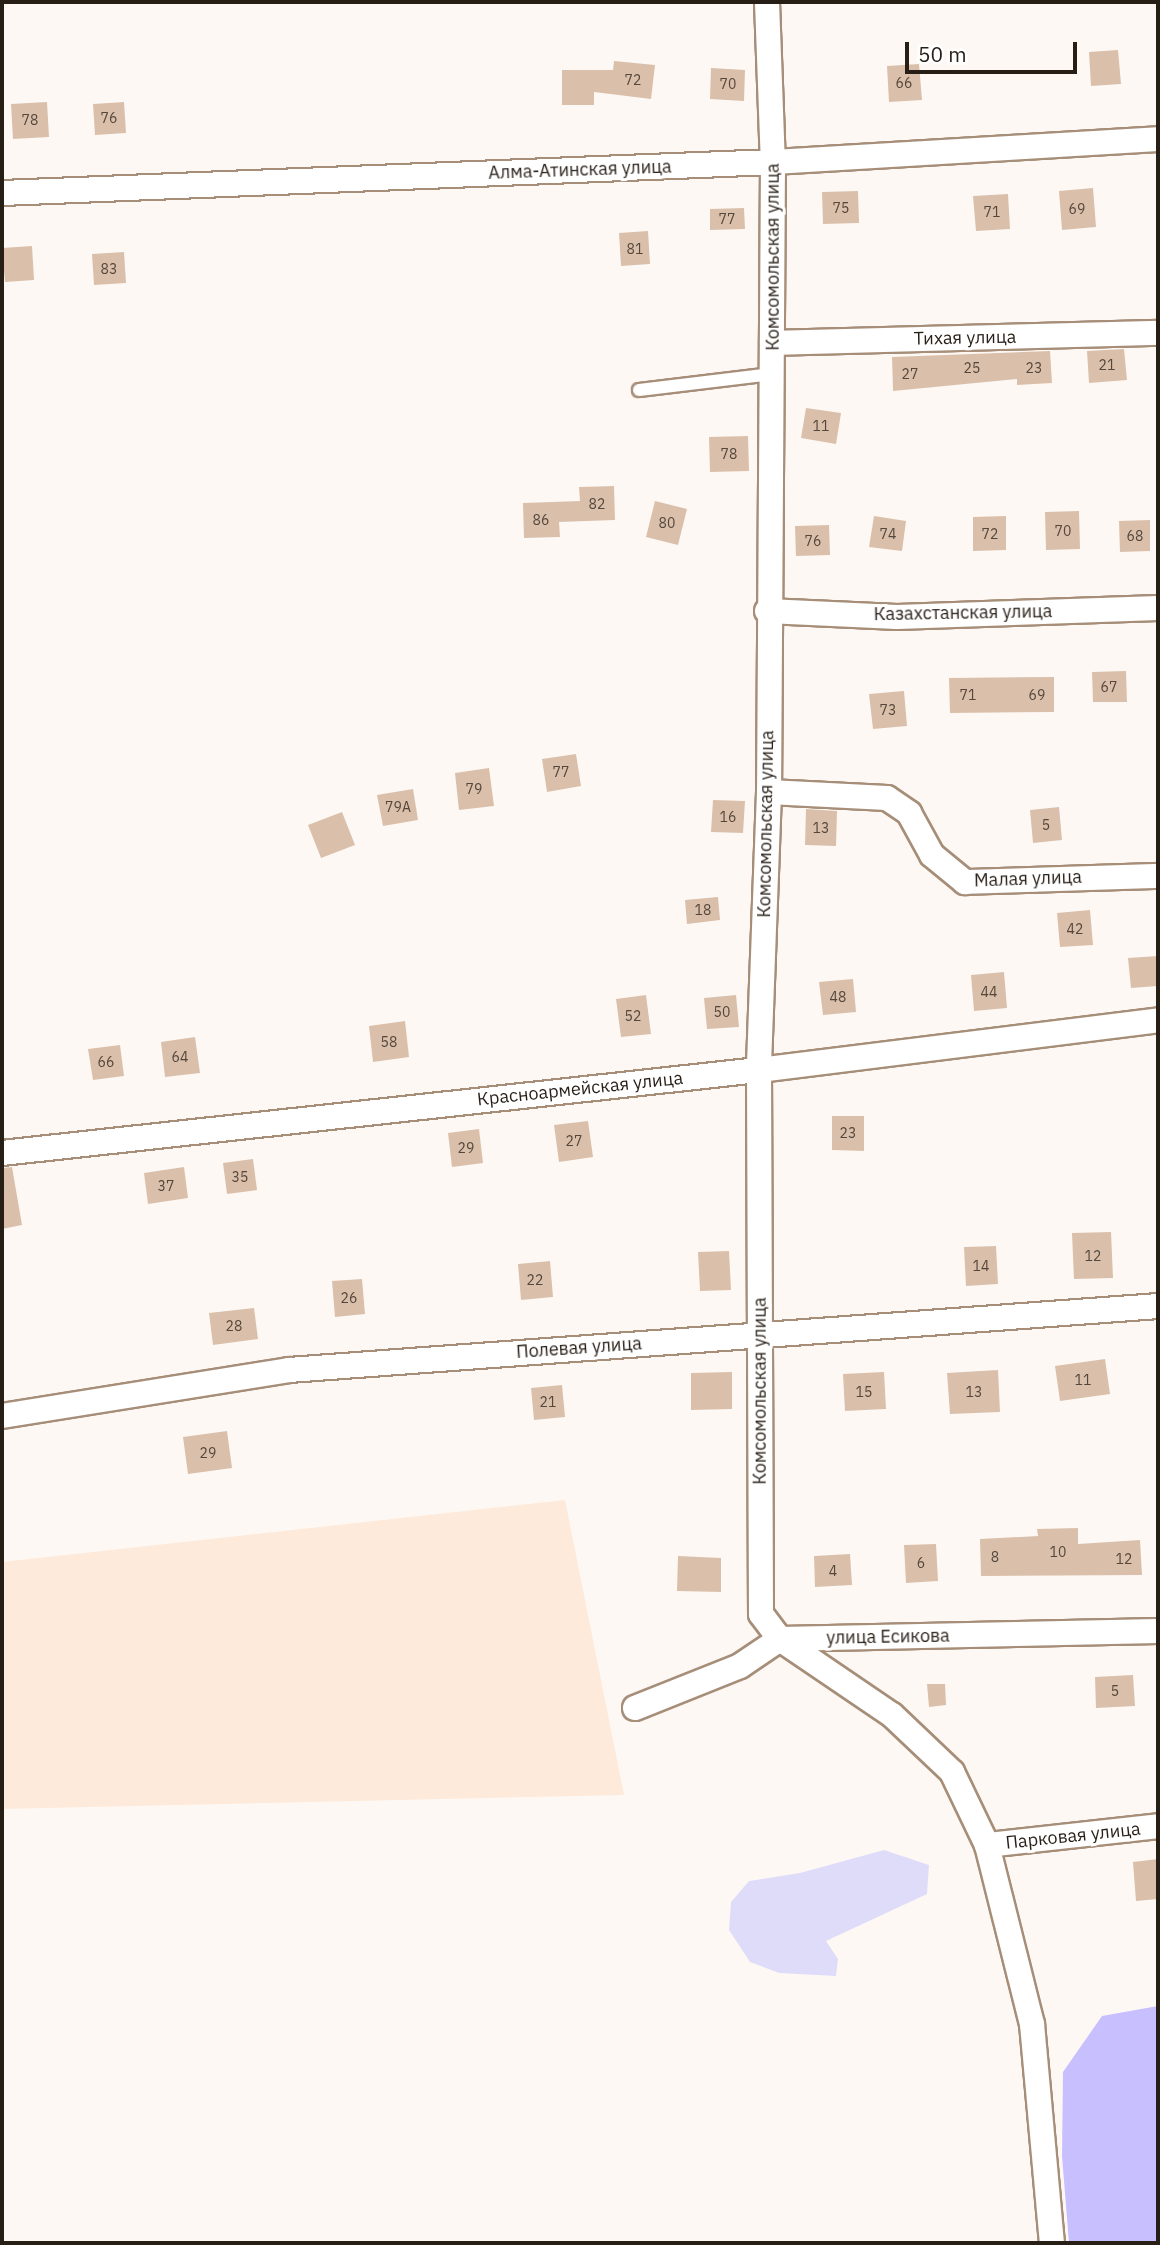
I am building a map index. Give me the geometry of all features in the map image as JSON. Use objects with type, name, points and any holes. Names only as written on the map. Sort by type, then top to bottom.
[{"type":"street","name":"Комсомольская улица","points":[[767,2],[774,162],[767,611],[769,792],[759,1070],[761,1614],[780,1639]]},
{"type":"street","name":"Алма-Атинская улица","points":[[2,193],[774,162],[1158,139]]},
{"type":"street","name":"Тихая улица","points":[[772,343],[1158,333]]},
{"type":"street","name":"Казахстанская улица","points":[[767,611],[897,617],[1158,608]]},
{"type":"street","name":"Малая улица","points":[[769,792],[887,798],[909,813],[932,855],[965,882],[1158,876]]},
{"type":"street","name":"Красноармейская улица","points":[[2,1153],[759,1070],[1158,1020]]},
{"type":"street","name":"Полевая улица","points":[[2,1416],[289,1370],[1158,1306]]},
{"type":"street","name":"улица Есикова","points":[[780,1639],[1158,1631]]},
{"type":"street","points":[[635,1708],[740,1667],[780,1639],[892,1715],[952,1772],[987,1845],[1032,2024],[1052,2243]]},
{"type":"street","name":"Парковая улица","points":[[987,1845],[1158,1826]]},
{"type":"lane","points":[[639,390],[772,374]]},
{"type":"shaded area","points":[[565,1500],[624,1795],[2,1809],[2,1562]]},
{"type":"shaded area","points":[[884,1850],[929,1865],[927,1894],[826,1941],[838,1959],[836,1976],[779,1973],[750,1962],[729,1930],[731,1902],[749,1881],[800,1873]]},
{"type":"shaded area","points":[[1158,2006],[1158,2243],[1069,2243],[1062,2156],[1063,2072],[1102,2016]]},
{"type":"building","points":[[1118,50],[1121,84],[1091,86],[1089,52]]},
{"type":"building","points":[[614,61],[655,65],[651,99],[594,92],[594,105],[562,105],[562,70],[613,70]]},
{"type":"building","points":[[919,64],[922,100],[889,102],[887,66]]},
{"type":"building","points":[[711,68],[745,70],[744,101],[710,99]]},
{"type":"building","points":[[47,102],[49,137],[13,139],[11,104]]},
{"type":"building","points":[[124,102],[126,133],[95,135],[93,104]]},
{"type":"building","points":[[1093,188],[1096,227],[1062,230],[1059,191]]},
{"type":"building","points":[[858,191],[859,223],[823,224],[822,192]]},
{"type":"building","points":[[1008,194],[1010,229],[976,231],[973,196]]},
{"type":"building","points":[[744,208],[745,229],[710,230],[710,209]]},
{"type":"building","points":[[648,231],[650,264],[621,266],[619,233]]},
{"type":"building","points":[[32,246],[34,280],[5,282],[2,248]]},
{"type":"building","points":[[124,252],[126,283],[94,285],[92,254]]},
{"type":"building","points":[[1124,349],[1127,380],[1089,383],[1087,351]]},
{"type":"building","points":[[1050,351],[1052,383],[1017,385],[1017,379],[893,391],[892,357]]},
{"type":"building","points":[[806,408],[841,413],[836,444],[801,438]]},
{"type":"building","points":[[748,436],[749,471],[710,472],[709,437]]},
{"type":"building","points":[[614,486],[615,520],[559,522],[560,537],[524,538],[523,503],[580,501],[579,487]]},
{"type":"building","points":[[655,501],[687,509],[678,545],[646,537]]},
{"type":"building","points":[[1079,511],[1080,549],[1046,550],[1045,512]]},
{"type":"building","points":[[874,516],[906,521],[902,551],[869,547]]},
{"type":"building","points":[[1006,516],[1006,550],[973,551],[973,517]]},
{"type":"building","points":[[1150,520],[1150,551],[1120,552],[1119,521]]},
{"type":"building","points":[[829,525],[830,555],[796,556],[795,526]]},
{"type":"building","points":[[1126,671],[1127,702],[1093,702],[1092,672]]},
{"type":"building","points":[[1054,677],[1054,712],[950,713],[949,678]]},
{"type":"building","points":[[904,691],[907,726],[873,729],[869,694]]},
{"type":"building","points":[[576,754],[581,786],[547,792],[542,759]]},
{"type":"building","points":[[489,768],[494,806],[459,810],[455,773]]},
{"type":"building","points":[[413,789],[418,820],[383,826],[377,795]]},
{"type":"building","points":[[713,800],[745,801],[743,833],[711,832]]},
{"type":"building","points":[[1059,807],[1062,840],[1033,843],[1030,810]]},
{"type":"building","points":[[806,809],[837,811],[836,846],[805,845]]},
{"type":"building","points":[[342,812],[355,845],[321,858],[308,825]]},
{"type":"building","points":[[718,897],[720,920],[687,924],[685,900]]},
{"type":"building","points":[[1090,910],[1093,945],[1060,947],[1057,913]]},
{"type":"building","points":[[1158,956],[1158,986],[1131,988],[1128,958]]},
{"type":"building","points":[[1004,972],[1007,1008],[974,1011],[971,975]]},
{"type":"building","points":[[853,979],[856,1012],[823,1015],[819,982]]},
{"type":"building","points":[[646,995],[651,1034],[621,1037],[616,999]]},
{"type":"building","points":[[736,995],[739,1027],[707,1029],[704,998]]},
{"type":"building","points":[[405,1021],[409,1057],[373,1062],[369,1026]]},
{"type":"building","points":[[195,1037],[200,1073],[165,1077],[161,1042]]},
{"type":"building","points":[[120,1045],[124,1076],[93,1080],[88,1049]]},
{"type":"building","points":[[832,1116],[864,1116],[864,1151],[832,1150]]},
{"type":"building","points":[[588,1121],[593,1157],[559,1162],[554,1125]]},
{"type":"building","points":[[479,1129],[483,1163],[452,1167],[448,1133]]},
{"type":"building","points":[[253,1159],[257,1190],[227,1194],[223,1163]]},
{"type":"building","points":[[12,1167],[22,1225],[2,1229],[2,1168]]},
{"type":"building","points":[[184,1167],[188,1198],[148,1204],[144,1173]]},
{"type":"building","points":[[1111,1232],[1113,1278],[1074,1279],[1072,1233]]},
{"type":"building","points":[[996,1246],[998,1284],[966,1286],[964,1247]]},
{"type":"building","points":[[729,1251],[731,1290],[700,1291],[698,1252]]},
{"type":"building","points":[[550,1261],[553,1297],[521,1300],[518,1264]]},
{"type":"building","points":[[362,1279],[365,1314],[335,1317],[332,1281]]},
{"type":"building","points":[[254,1308],[258,1339],[213,1345],[209,1313]]},
{"type":"building","points":[[1105,1359],[1110,1394],[1060,1401],[1055,1366]]},
{"type":"building","points":[[998,1370],[1000,1412],[950,1414],[947,1373]]},
{"type":"building","points":[[732,1372],[732,1409],[691,1410],[691,1373]]},
{"type":"building","points":[[884,1372],[886,1409],[845,1411],[843,1374]]},
{"type":"building","points":[[562,1385],[565,1417],[534,1420],[531,1388]]},
{"type":"building","points":[[227,1431],[232,1468],[188,1474],[183,1437]]},
{"type":"building","points":[[1078,1528],[1078,1544],[1140,1540],[1142,1575],[981,1576],[980,1539],[1038,1536],[1037,1529]]},
{"type":"building","points":[[936,1544],[938,1581],[906,1583],[904,1545]]},
{"type":"building","points":[[850,1554],[852,1585],[815,1587],[814,1556]]},
{"type":"building","points":[[678,1556],[721,1558],[721,1592],[677,1591]]},
{"type":"building","points":[[1133,1675],[1135,1706],[1096,1708],[1095,1677]]},
{"type":"building","points":[[927,1684],[945,1684],[946,1705],[929,1707]]},
{"type":"building","points":[[1158,1859],[1158,1899],[1136,1901],[1133,1862]]}]
